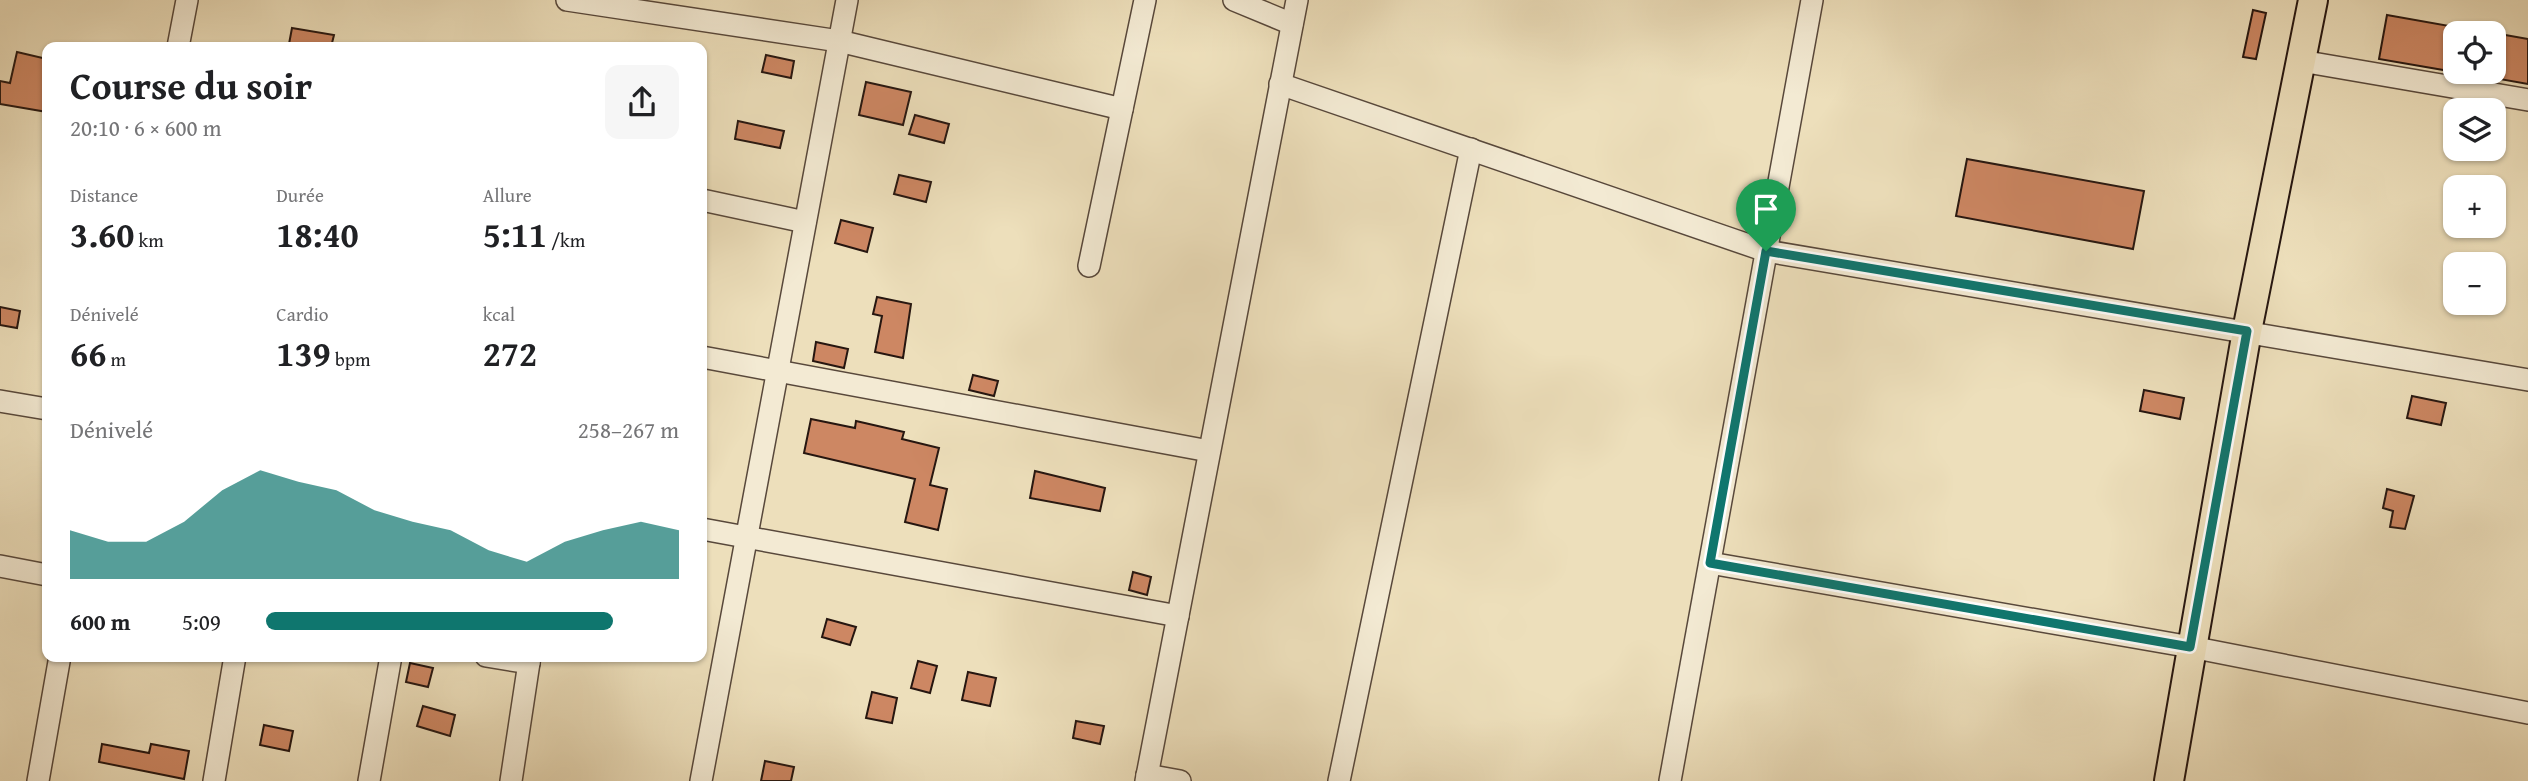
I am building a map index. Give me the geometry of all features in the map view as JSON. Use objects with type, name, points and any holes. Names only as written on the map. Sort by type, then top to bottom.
[{"type":"main road","points":[[2169,781],[2190,647],[2247,331],[2313,0]]},
{"type":"street","points":[[179,42],[187,0]]},
{"type":"street","points":[[567,0],[839,41],[1122,109]]},
{"type":"street","points":[[701,781],[847,0]]},
{"type":"street","points":[[1089,266],[1145,0]]},
{"type":"street","points":[[1234,0],[1292,24]]},
{"type":"street","points":[[1180,781],[1147,778],[1297,0]]},
{"type":"street","points":[[1670,781],[1812,0]]},
{"type":"street","points":[[2301,61],[2528,100]]},
{"type":"street","points":[[1280,85],[1766,251],[2528,380]]},
{"type":"street","points":[[1339,781],[1471,149]]},
{"type":"street","points":[[707,201],[805,222]]},
{"type":"street","points":[[707,357],[1209,451]]},
{"type":"street","points":[[0,401],[42,409]]},
{"type":"street","points":[[707,530],[1178,616]]},
{"type":"street","points":[[1710,563],[2190,647],[2528,713]]},
{"type":"street","points":[[0,566],[42,574]]},
{"type":"street","points":[[38,781],[59,662]]},
{"type":"street","points":[[214,781],[234,662]]},
{"type":"street","points":[[369,781],[390,662]]},
{"type":"street","points":[[511,781],[529,662]]},
{"type":"building","points":[[2253,10],[2266,13],[2256,59],[2243,57]]},
{"type":"building","points":[[2387,15],[2443,25],[2443,70],[2379,59]]},
{"type":"building","points":[[292,28],[334,35],[332,42],[289,42]]},
{"type":"building","points":[[2506,35],[2528,39],[2528,84],[2506,80]]},
{"type":"building","points":[[17,52],[42,58],[42,111],[0,104],[0,81],[10,83]]},
{"type":"building","points":[[766,55],[794,61],[791,78],[762,72]]},
{"type":"building","points":[[866,82],[911,92],[903,125],[859,115]]},
{"type":"building","points":[[915,115],[949,124],[944,143],[909,134]]},
{"type":"building","points":[[738,121],[784,131],[780,148],[735,139]]},
{"type":"building","points":[[1967,159],[2144,191],[2133,249],[1956,216]]},
{"type":"building","points":[[899,175],[931,182],[926,202],[894,194]]},
{"type":"building","points":[[841,220],[873,228],[867,252],[835,243]]},
{"type":"building","points":[[877,297],[911,304],[903,358],[875,352],[882,316],[873,314]]},
{"type":"building","points":[[0,307],[20,311],[17,328],[0,325]]},
{"type":"building","points":[[816,342],[848,349],[844,368],[813,361]]},
{"type":"building","points":[[973,375],[998,381],[994,396],[969,390]]},
{"type":"building","points":[[2144,390],[2184,398],[2180,419],[2140,411]]},
{"type":"building","points":[[2412,396],[2446,403],[2441,425],[2407,418]]},
{"type":"building","points":[[811,419],[855,428],[856,421],[904,432],[902,439],[939,448],[930,485],[947,489],[938,530],[905,522],[915,479],[804,453]]},
{"type":"building","points":[[1035,471],[1105,488],[1100,511],[1030,498]]},
{"type":"building","points":[[2387,489],[2414,496],[2405,529],[2390,527],[2393,511],[2383,508]]},
{"type":"building","points":[[1133,572],[1151,577],[1147,595],[1129,590]]},
{"type":"building","points":[[827,619],[856,627],[850,645],[822,637]]},
{"type":"building","points":[[918,661],[937,666],[930,693],[911,688]]},
{"type":"building","points":[[410,663],[433,668],[428,687],[406,682]]},
{"type":"building","points":[[968,672],[996,678],[990,706],[962,700]]},
{"type":"building","points":[[872,692],[897,698],[892,723],[866,718]]},
{"type":"building","points":[[423,706],[455,715],[450,736],[417,726]]},
{"type":"building","points":[[1076,721],[1104,726],[1100,744],[1073,738]]},
{"type":"building","points":[[264,725],[293,731],[289,751],[260,745]]},
{"type":"building","points":[[102,744],[149,753],[151,744],[189,751],[184,779],[99,762]]},
{"type":"building","points":[[765,761],[794,767],[791,781],[761,781]]},
{"type":"route","points":[[1766,251],[2247,331],[2190,647],[1710,563],[1766,251]]}]
